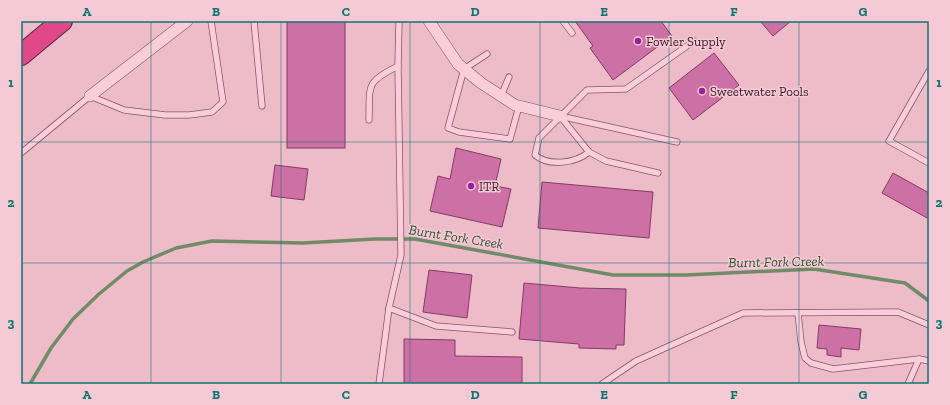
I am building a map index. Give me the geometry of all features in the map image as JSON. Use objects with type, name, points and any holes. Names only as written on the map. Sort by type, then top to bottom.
[{"type":"highway","points":[[21,55],[62,21]]},
{"type":"street","points":[[90,96],[187,21]]},
{"type":"street","points":[[429,21],[458,64],[480,83],[519,106],[560,116]]},
{"type":"lane","points":[[21,153],[90,96],[124,110],[189,115],[212,112],[223,102],[211,21]]},
{"type":"lane","points":[[254,21],[262,106]]},
{"type":"lane","points":[[379,384],[389,308],[401,250],[398,66],[399,21]]},
{"type":"lane","points":[[564,21],[572,32]]},
{"type":"lane","points":[[589,152],[583,157],[567,163],[539,158],[535,155],[538,138],[587,90],[626,89],[694,40]]},
{"type":"lane","points":[[487,54],[464,69],[448,128],[459,132],[510,139],[519,106]]},
{"type":"lane","points":[[369,120],[370,87],[377,77],[398,66]]},
{"type":"lane","points":[[929,71],[889,141],[929,163]]},
{"type":"lane","points":[[501,96],[509,77]]},
{"type":"lane","points":[[560,116],[677,142]]},
{"type":"lane","points":[[560,116],[589,152],[606,161],[658,173]]},
{"type":"lane","points":[[389,308],[436,326],[512,332]]},
{"type":"lane","points":[[602,384],[636,361],[743,313],[898,312],[929,326]]},
{"type":"lane","points":[[798,313],[800,342],[805,358],[812,363],[832,369],[919,359],[929,361]]},
{"type":"lane","points":[[908,384],[919,359]]},
{"type":"building","points":[[287,21],[345,21],[345,148],[287,148]]},
{"type":"building","points":[[575,21],[661,21],[672,36],[613,80],[590,48],[593,46]]},
{"type":"building","points":[[760,21],[791,21],[773,36]]},
{"type":"building","points":[[714,53],[739,85],[693,120],[669,88]]},
{"type":"building","points":[[456,148],[501,159],[495,186],[511,189],[502,227],[430,211],[438,176],[450,179]]},
{"type":"building","points":[[275,165],[308,169],[304,200],[271,196]]},
{"type":"building","points":[[893,173],[929,193],[929,219],[882,193]]},
{"type":"building","points":[[542,182],[653,192],[649,238],[538,228]]},
{"type":"building","points":[[429,270],[472,275],[467,318],[423,312]]},
{"type":"building","points":[[524,283],[580,288],[626,289],[624,345],[616,345],[616,349],[579,348],[579,344],[519,339]]},
{"type":"building","points":[[819,325],[861,329],[859,350],[841,348],[841,357],[827,355],[827,349],[817,348]]},
{"type":"building","points":[[404,339],[455,340],[455,356],[522,357],[522,384],[404,384]]},
{"type":"waterway","name":"Burnt Fork Creek","points":[[30,384],[51,348],[73,319],[99,294],[127,271],[143,262],[176,248],[212,241],[303,243],[375,239],[415,239],[613,275],[686,275],[814,269],[905,283],[929,301]]},
{"type":"place","name":"Fowler Supply","points":[[638,41]]},
{"type":"place","name":"Sweetwater Pools","points":[[702,91]]},
{"type":"place","name":"ITR","points":[[471,186]]}]
